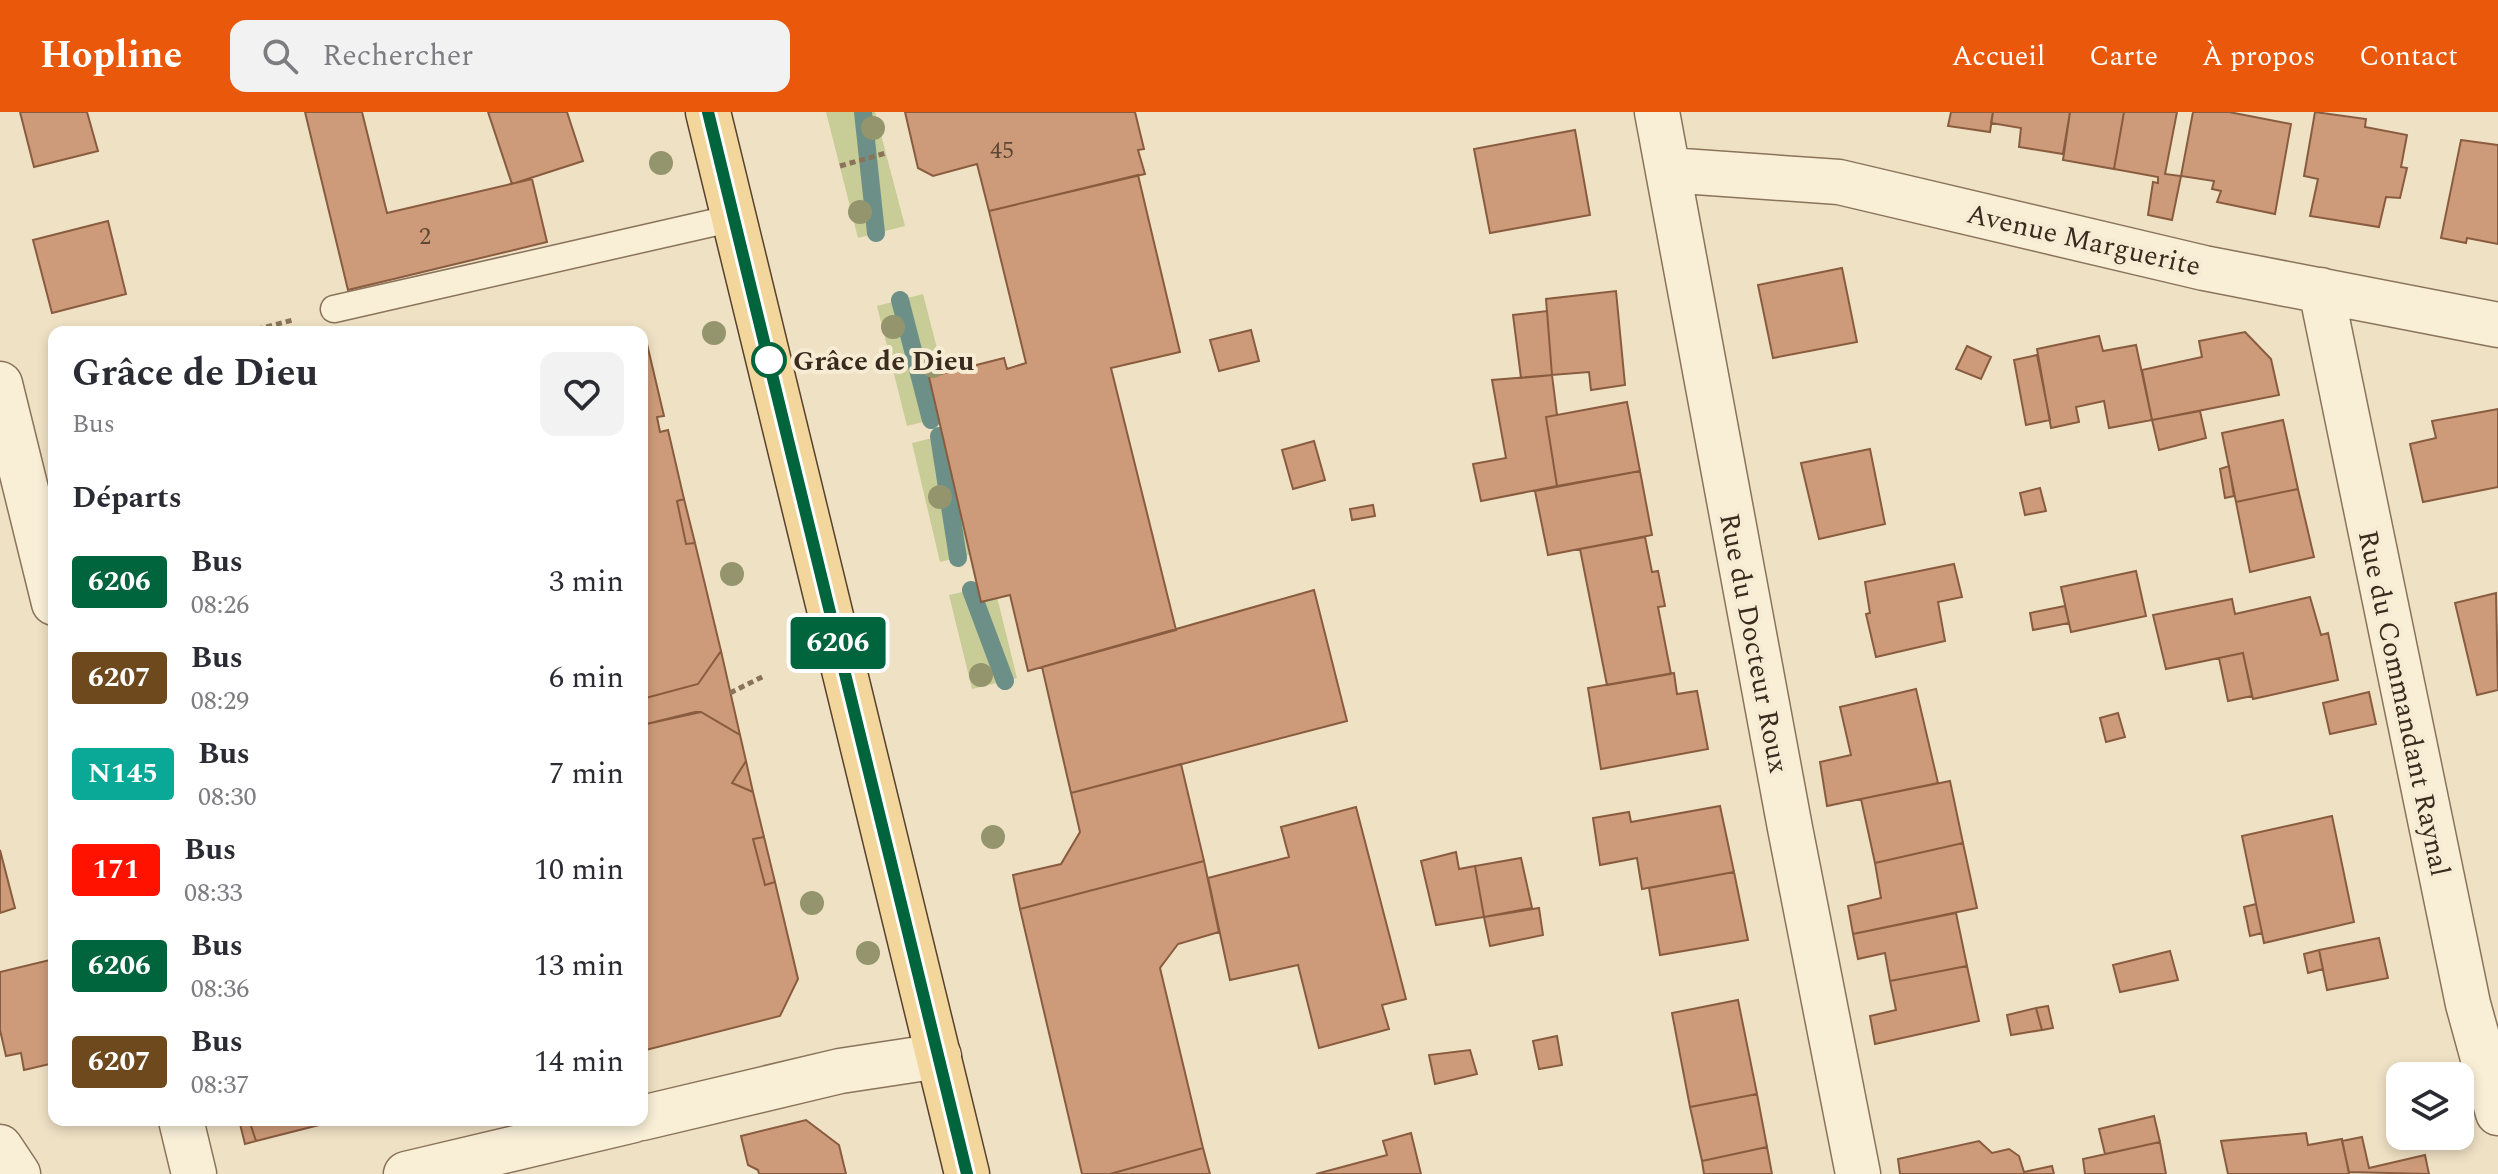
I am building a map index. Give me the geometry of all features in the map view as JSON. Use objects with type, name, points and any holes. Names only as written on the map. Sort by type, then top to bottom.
[{"type":"main road","points":[[708,112],[967,1174]]},
{"type":"street","name":"Rue du Docteur Roux","points":[[1657,112],[1784,797],[1858,1174]]},
{"type":"street","name":"Avenue Marguerite","points":[[1668,170],[1839,182],[2204,268],[2498,325]]},
{"type":"street","name":"Rue du Commandant Raynal","points":[[2321,290],[2468,1004],[2498,1113]]},
{"type":"street","points":[[0,384],[48,579]]},
{"type":"street","points":[[648,1117],[840,1071],[939,1056]]},
{"type":"street","points":[[182,1126],[194,1174]]},
{"type":"street","points":[[406,1174],[609,1126]]},
{"type":"street","points":[[0,1147],[18,1174]]},
{"type":"lane","points":[[334,309],[734,218]]},
{"type":"path","points":[[840,166],[886,153]]},
{"type":"path","points":[[270,326],[294,320]]},
{"type":"path","points":[[730,693],[764,676]]},
{"type":"green space","points":[[826,112],[875,112],[905,226],[858,238]]},
{"type":"green space","points":[[923,294],[954,414],[907,426],[877,306]]},
{"type":"green space","points":[[957,432],[985,551],[940,562],[912,443]]},
{"type":"green space","points":[[994,585],[1017,678],[972,689],[949,595]]},
{"type":"building","points":[[20,112],[87,112],[98,151],[34,167]]},
{"type":"building","points":[[305,112],[362,112],[387,213],[532,179],[547,242],[348,290]]},
{"type":"building","points":[[488,112],[567,112],[583,161],[512,184]]},
{"type":"building","points":[[905,112],[1135,112],[1144,149],[1138,150],[1145,174],[989,211],[977,164],[933,176],[918,168]]},
{"type":"building","points":[[1951,112],[1993,112],[1990,132],[1948,126]]},
{"type":"building","points":[[1993,112],[2070,112],[2063,154],[2019,147],[2021,128],[1991,123]]},
{"type":"building","points":[[2070,112],[2124,112],[2114,169],[2063,160]]},
{"type":"building","points":[[2124,112],[2177,112],[2165,174],[2181,176],[2172,220],[2148,215],[2153,182],[2158,183],[2158,177],[2114,169]]},
{"type":"building","points":[[2193,112],[2229,112],[2291,124],[2275,214],[2217,202],[2221,191],[2212,189],[2214,181],[2181,176]]},
{"type":"building","points":[[2315,112],[2366,119],[2365,127],[2407,135],[2401,167],[2407,168],[2400,198],[2386,197],[2379,227],[2310,216],[2318,179],[2304,176]]},
{"type":"building","points":[[1575,130],[1590,215],[1490,233],[1474,149]]},
{"type":"building","points":[[2461,140],[2498,145],[2498,244],[2467,238],[2466,243],[2441,238]]},
{"type":"building","points":[[1138,175],[1180,352],[1111,368],[1176,630],[1028,671],[1010,595],[981,602],[929,377],[1004,358],[1007,369],[1026,363],[989,211]]},
{"type":"building","points":[[108,221],[126,294],[52,313],[33,240]]},
{"type":"building","points":[[1842,268],[1857,342],[1773,358],[1758,285]]},
{"type":"building","points":[[1616,291],[1625,385],[1591,390],[1589,372],[1552,375],[1546,299]]},
{"type":"building","points":[[1547,311],[1552,375],[1521,378],[1513,315]]},
{"type":"building","points":[[1251,330],[1259,361],[1219,371],[1210,340]]},
{"type":"building","points":[[2245,332],[2271,359],[2279,395],[2152,420],[2142,370],[2202,357],[2199,341]]},
{"type":"building","points":[[2099,336],[2103,351],[2136,345],[2152,420],[2109,428],[2104,401],[2076,407],[2079,422],[2051,428],[2037,349]]},
{"type":"building","points":[[1967,346],[1991,357],[1981,379],[1956,369]]},
{"type":"building","points":[[648,348],[664,416],[657,417],[660,432],[668,430],[684,499],[677,501],[686,544],[695,543],[721,651],[698,684],[648,697]]},
{"type":"building","points":[[2037,355],[2050,420],[2026,425],[2014,360]]},
{"type":"building","points":[[1552,375],[1557,415],[1546,417],[1557,486],[1481,501],[1473,464],[1506,458],[1492,380]]},
{"type":"building","points":[[1627,402],[1640,471],[1557,486],[1546,417]]},
{"type":"building","points":[[2498,409],[2498,487],[2423,502],[2410,444],[2436,438],[2432,421]]},
{"type":"building","points":[[2200,411],[2206,438],[2159,450],[2152,420]]},
{"type":"building","points":[[2283,420],[2298,489],[2236,502],[2222,433]]},
{"type":"building","points":[[1314,441],[1325,480],[1293,489],[1282,450]]},
{"type":"building","points":[[1870,449],[1885,524],[1819,539],[1801,463]]},
{"type":"building","points":[[2229,466],[2234,496],[2225,498],[2220,469]]},
{"type":"building","points":[[1640,471],[1652,535],[1548,555],[1535,491]]},
{"type":"building","points":[[2040,488],[2046,511],[2025,515],[2020,493]]},
{"type":"building","points":[[2298,489],[2314,557],[2250,572],[2236,502]]},
{"type":"building","points":[[684,499],[695,543],[686,544],[677,501]]},
{"type":"building","points":[[1373,505],[1375,516],[1352,520],[1350,509]]},
{"type":"building","points":[[1645,537],[1652,572],[1658,571],[1665,606],[1658,607],[1671,674],[1607,685],[1580,549]]},
{"type":"building","points":[[1954,564],[1962,597],[1938,602],[1945,641],[1876,657],[1866,614],[1870,613],[1865,582]]},
{"type":"building","points":[[2136,571],[2146,616],[2071,632],[2061,587]]},
{"type":"building","points":[[1314,590],[1347,721],[1071,793],[1042,667]]},
{"type":"building","points":[[2496,593],[2498,690],[2477,695],[2455,603]]},
{"type":"building","points":[[2310,597],[2321,635],[2328,633],[2338,680],[2253,699],[2243,653],[2166,669],[2153,615],[2232,599],[2235,614]]},
{"type":"building","points":[[2065,606],[2069,623],[2033,630],[2030,613]]},
{"type":"building","points":[[721,651],[740,735],[701,712],[648,724],[648,697],[698,684]]},
{"type":"building","points":[[2243,653],[2252,696],[2228,701],[2219,658]]},
{"type":"building","points":[[1674,673],[1677,694],[1697,691],[1708,749],[1601,769],[1588,688]]},
{"type":"building","points":[[1916,689],[1938,783],[1827,806],[1820,762],[1851,755],[1840,707]]},
{"type":"building","points":[[2369,692],[2376,724],[2330,734],[2323,703]]},
{"type":"building","points":[[701,712],[740,735],[746,761],[732,783],[753,792],[764,837],[753,839],[765,885],[775,882],[798,979],[780,1016],[648,1049],[648,724]]},
{"type":"building","points":[[2118,713],[2125,737],[2106,742],[2100,718]]},
{"type":"building","points":[[746,761],[753,792],[732,783]]},
{"type":"building","points":[[1181,764],[1204,861],[1020,909],[1013,875],[1061,864],[1080,832],[1071,793]]},
{"type":"building","points":[[1950,781],[1963,843],[1875,863],[1861,799]]},
{"type":"building","points":[[1720,806],[1734,872],[1642,889],[1637,858],[1600,865],[1593,818],[1629,812],[1631,822]]},
{"type":"building","points":[[1356,807],[1406,999],[1382,1005],[1389,1029],[1319,1048],[1298,965],[1230,980],[1208,878],[1289,857],[1281,827]]},
{"type":"building","points":[[2332,816],[2354,922],[2264,943],[2242,836]]},
{"type":"building","points":[[764,837],[775,882],[765,885],[753,839]]},
{"type":"building","points":[[1963,843],[1977,908],[1853,934],[1848,906],[1881,898],[1875,863]]},
{"type":"building","points":[[0,850],[15,908],[0,913]]},
{"type":"building","points":[[1456,852],[1459,869],[1475,866],[1484,917],[1436,925],[1421,861]]},
{"type":"building","points":[[1521,858],[1532,908],[1484,917],[1475,866]]},
{"type":"building","points":[[1204,861],[1219,932],[1178,944],[1160,968],[1203,1148],[1110,1174],[1082,1174],[1020,909]]},
{"type":"building","points":[[1734,872],[1748,940],[1660,955],[1649,888]]},
{"type":"building","points":[[2256,904],[2262,933],[2250,936],[2244,907]]},
{"type":"building","points":[[1539,908],[1543,935],[1490,946],[1484,917]]},
{"type":"building","points":[[1956,913],[1967,966],[1890,981],[1885,953],[1858,959],[1853,934]]},
{"type":"building","points":[[2379,938],[2388,978],[2327,990],[2319,950]]},
{"type":"building","points":[[2319,950],[2323,969],[2308,973],[2304,954]]},
{"type":"building","points":[[2170,951],[2178,980],[2120,992],[2113,965]]},
{"type":"building","points":[[48,960],[48,1064],[24,1070],[21,1053],[6,1056],[0,1030],[0,972]]},
{"type":"building","points":[[1967,966],[1979,1021],[1875,1044],[1870,1016],[1896,1010],[1890,981]]},
{"type":"building","points":[[1738,1000],[1757,1094],[1690,1107],[1672,1013]]},
{"type":"building","points":[[2048,1006],[2053,1028],[2042,1030],[2036,1008]]},
{"type":"building","points":[[2036,1008],[2042,1030],[2011,1035],[2007,1015]]},
{"type":"building","points":[[1557,1036],[1562,1065],[1539,1069],[1533,1041]]},
{"type":"building","points":[[1470,1050],[1477,1074],[1435,1084],[1429,1055]]},
{"type":"building","points":[[1757,1094],[1767,1147],[1702,1161],[1690,1107]]},
{"type":"building","points":[[2154,1116],[2160,1142],[2105,1154],[2099,1129]]},
{"type":"building","points":[[806,1120],[839,1145],[846,1174],[759,1174],[758,1170],[748,1165],[741,1136]]},
{"type":"building","points":[[240,1126],[251,1126],[256,1141],[245,1144]]},
{"type":"building","points":[[251,1126],[315,1126],[256,1141]]},
{"type":"building","points":[[1411,1133],[1421,1174],[1316,1174],[1387,1155],[1383,1141]]},
{"type":"building","points":[[2306,1133],[2308,1145],[2342,1139],[2349,1174],[2228,1174],[2221,1141]]},
{"type":"building","points":[[2362,1137],[2369,1168],[2425,1155],[2429,1174],[2349,1172],[2342,1141]]},
{"type":"building","points":[[1979,1141],[1992,1153],[2009,1149],[2019,1156],[2024,1172],[2052,1166],[2054,1174],[1900,1174],[1898,1159]]},
{"type":"building","points":[[2160,1142],[2166,1174],[2085,1174],[2083,1159]]},
{"type":"building","points":[[1767,1147],[1772,1174],[1704,1174],[1702,1161]]},
{"type":"building","points":[[1203,1148],[1210,1174],[1110,1174]]},
{"type":"waterway","points":[[863,112],[876,233]]},
{"type":"waterway","points":[[900,300],[931,420]]},
{"type":"waterway","points":[[939,436],[958,558]]},
{"type":"waterway","points":[[971,590],[1005,681]]},
{"type":"bus line","name":"6206","points":[[708,112],[967,1174]]},
{"type":"place","name":"Grâce de Dieu","points":[[769,360]]}]
